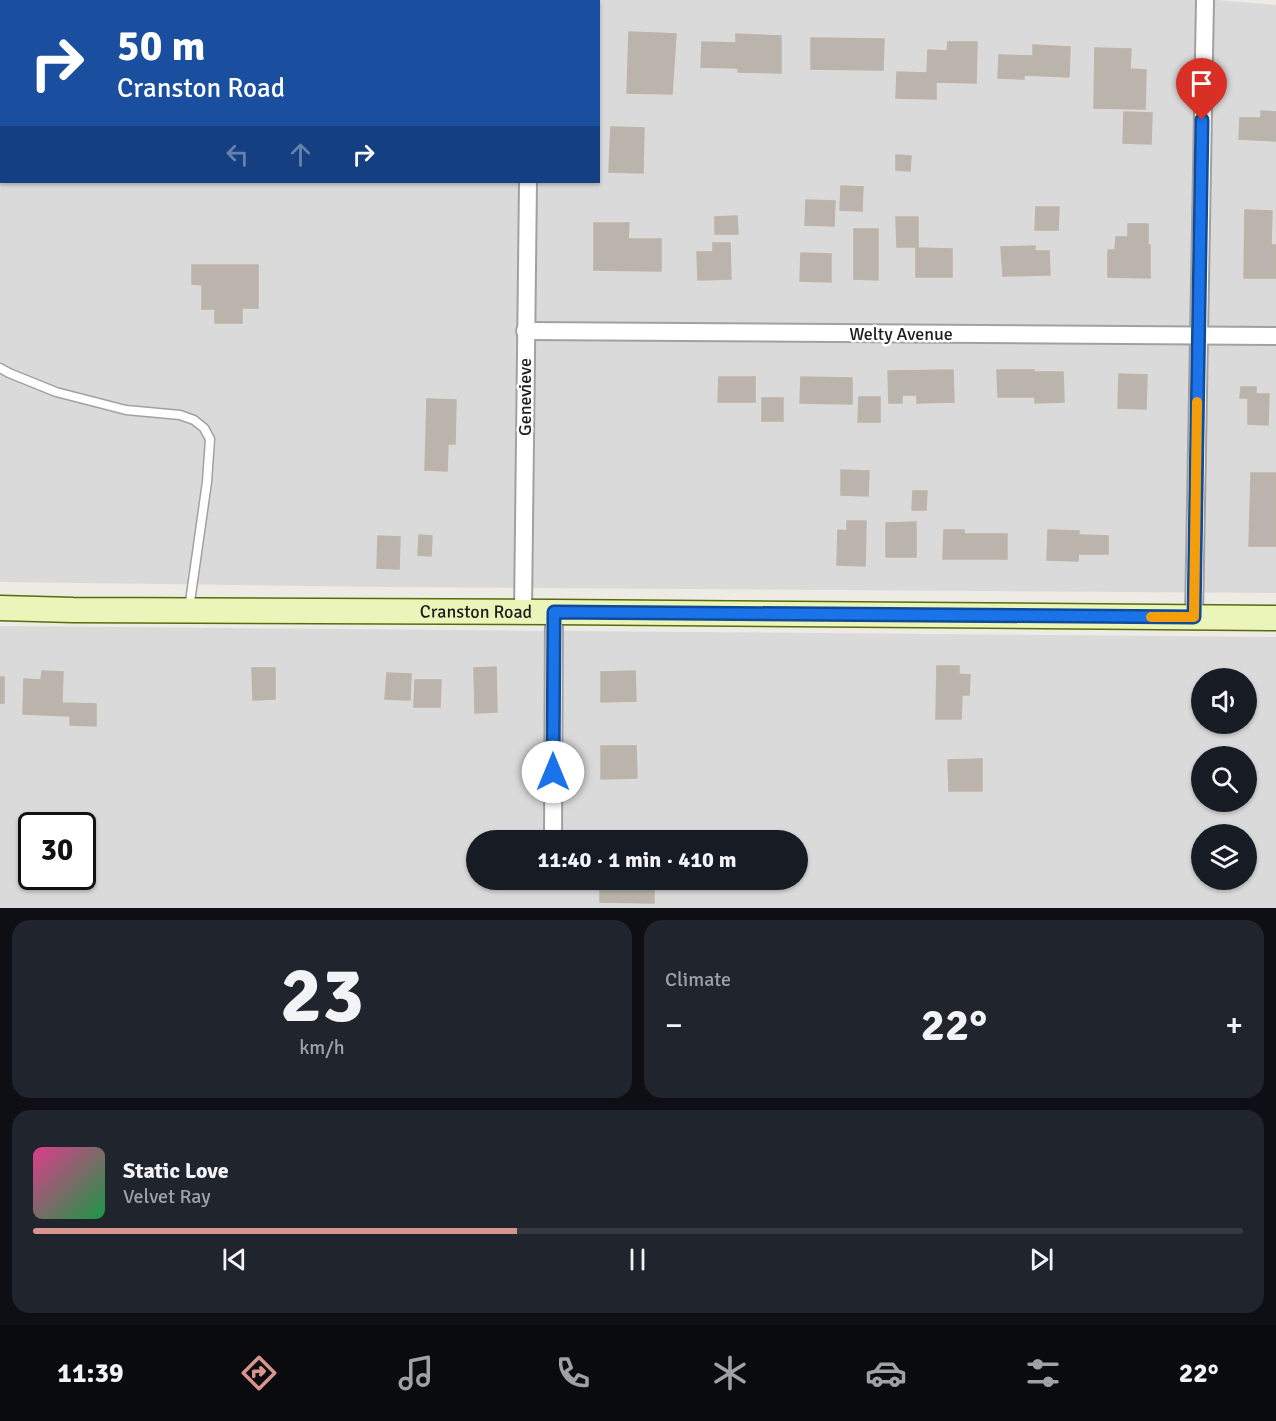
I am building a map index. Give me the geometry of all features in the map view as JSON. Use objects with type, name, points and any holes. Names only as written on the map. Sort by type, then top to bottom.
[{"type":"street","points":[[1194,617],[1205,0]]},
{"type":"street","name":"Genevieve","points":[[523,612],[528,183]]},
{"type":"street","name":"Welty Avenue","points":[[525,331],[1276,336]]},
{"type":"street","name":"Cranston Road","points":[[0,608],[1276,618]]},
{"type":"street","points":[[553,830],[554,612]]},
{"type":"lane","points":[[0,368],[56,392],[126,410],[180,415],[194,420],[204,428],[210,439],[207,482],[188,611]]},
{"type":"shaded area","points":[[600,0],[1217,0],[1276,5],[1276,593],[0,582],[0,183],[600,183]]},
{"type":"shaded area","points":[[0,626],[1276,637],[1276,908],[0,908]]},
{"type":"building","points":[[629,32],[676,34],[672,94],[627,93]]},
{"type":"building","points":[[736,34],[781,36],[781,73],[738,72],[738,68],[701,67],[702,42],[736,43]]},
{"type":"building","points":[[811,38],[884,39],[883,70],[811,69]]},
{"type":"building","points":[[948,42],[977,42],[976,83],[936,82],[936,99],[896,98],[897,72],[927,73],[928,50],[947,51]]},
{"type":"building","points":[[1033,45],[1070,47],[1069,77],[1024,75],[1024,79],[998,78],[999,55],[1033,56]]},
{"type":"building","points":[[1095,48],[1131,49],[1130,69],[1146,70],[1145,109],[1094,108]]},
{"type":"building","points":[[1261,111],[1276,112],[1276,141],[1239,139],[1240,118],[1261,118]]},
{"type":"building","points":[[1124,112],[1152,113],[1151,144],[1123,143]]},
{"type":"building","points":[[611,127],[644,128],[643,173],[609,172]]},
{"type":"building","points":[[896,155],[911,156],[910,171],[896,170]]},
{"type":"building","points":[[841,186],[863,187],[862,211],[840,210]]},
{"type":"building","points":[[806,200],[835,201],[834,226],[805,225]]},
{"type":"building","points":[[1036,207],[1059,207],[1058,230],[1035,230]]},
{"type":"building","points":[[1245,210],[1272,211],[1271,245],[1276,245],[1276,278],[1244,278]]},
{"type":"building","points":[[737,216],[738,234],[715,234],[715,217]]},
{"type":"building","points":[[896,217],[918,217],[918,247],[897,247]]},
{"type":"building","points":[[594,223],[629,223],[628,239],[661,239],[661,271],[594,270]]},
{"type":"building","points":[[1128,224],[1148,224],[1150,278],[1108,277],[1108,250],[1115,250],[1116,237],[1128,237]]},
{"type":"building","points":[[854,229],[878,229],[878,280],[854,279]]},
{"type":"building","points":[[713,243],[730,243],[731,279],[698,280],[697,252],[713,252]]},
{"type":"building","points":[[1035,246],[1035,251],[1049,251],[1050,275],[1003,276],[1001,247]]},
{"type":"building","points":[[916,248],[952,249],[952,277],[916,277]]},
{"type":"building","points":[[801,253],[831,254],[831,282],[800,281]]},
{"type":"building","points":[[192,265],[258,265],[258,308],[242,308],[242,323],[215,323],[215,309],[202,309],[202,285],[192,284]]},
{"type":"building","points":[[953,370],[954,402],[917,403],[917,395],[902,395],[902,403],[889,403],[888,371]]},
{"type":"building","points":[[997,370],[1063,372],[1064,402],[1035,403],[1035,397],[998,397]]},
{"type":"building","points":[[1119,374],[1147,375],[1146,409],[1118,408]]},
{"type":"building","points":[[719,377],[755,377],[755,402],[718,402]]},
{"type":"building","points":[[801,377],[852,378],[852,404],[800,403]]},
{"type":"building","points":[[1241,387],[1256,387],[1256,394],[1269,394],[1268,425],[1248,424],[1248,398],[1240,398]]},
{"type":"building","points":[[859,397],[880,397],[880,422],[858,422]]},
{"type":"building","points":[[762,398],[783,398],[783,421],[762,421]]},
{"type":"building","points":[[427,399],[456,400],[455,444],[448,444],[447,471],[425,470]]},
{"type":"building","points":[[841,470],[869,471],[868,496],[841,495]]},
{"type":"building","points":[[1251,473],[1276,473],[1276,546],[1249,546]]},
{"type":"building","points":[[913,491],[927,491],[926,510],[912,510]]},
{"type":"building","points":[[847,521],[866,521],[865,566],[837,565],[838,530],[847,531]]},
{"type":"building","points":[[916,522],[916,557],[886,557],[886,523]]},
{"type":"building","points":[[944,530],[964,530],[964,534],[1007,534],[1007,559],[943,559]]},
{"type":"building","points":[[1048,530],[1079,531],[1078,561],[1047,560]]},
{"type":"building","points":[[419,535],[432,536],[431,556],[418,555]]},
{"type":"building","points":[[1080,535],[1108,536],[1108,554],[1079,554]]},
{"type":"building","points":[[378,536],[400,537],[399,569],[377,568]]},
{"type":"building","points":[[937,666],[959,666],[959,674],[970,675],[969,695],[962,695],[961,719],[936,719]]},
{"type":"building","points":[[496,667],[497,712],[475,713],[474,668]]},
{"type":"building","points":[[252,668],[275,668],[275,699],[253,700]]},
{"type":"building","points":[[42,671],[63,672],[62,703],[96,704],[96,726],[70,725],[70,716],[23,714],[24,679],[41,680]]},
{"type":"building","points":[[635,671],[636,701],[601,702],[601,672]]},
{"type":"building","points":[[387,673],[411,674],[410,700],[385,699]]},
{"type":"building","points":[[0,677],[4,677],[4,703],[0,703]]},
{"type":"building","points":[[415,680],[441,680],[440,707],[414,707]]},
{"type":"building","points":[[601,746],[636,746],[637,778],[601,779]]},
{"type":"building","points":[[982,759],[982,791],[949,791],[948,760]]},
{"type":"building","points":[[600,890],[654,890],[654,903],[600,902]]},
{"type":"slow traffic","points":[[1151,617],[1194,617],[1197,402]]},
{"type":"route","points":[[553,772],[554,612],[1194,617],[1202,120]]}]
